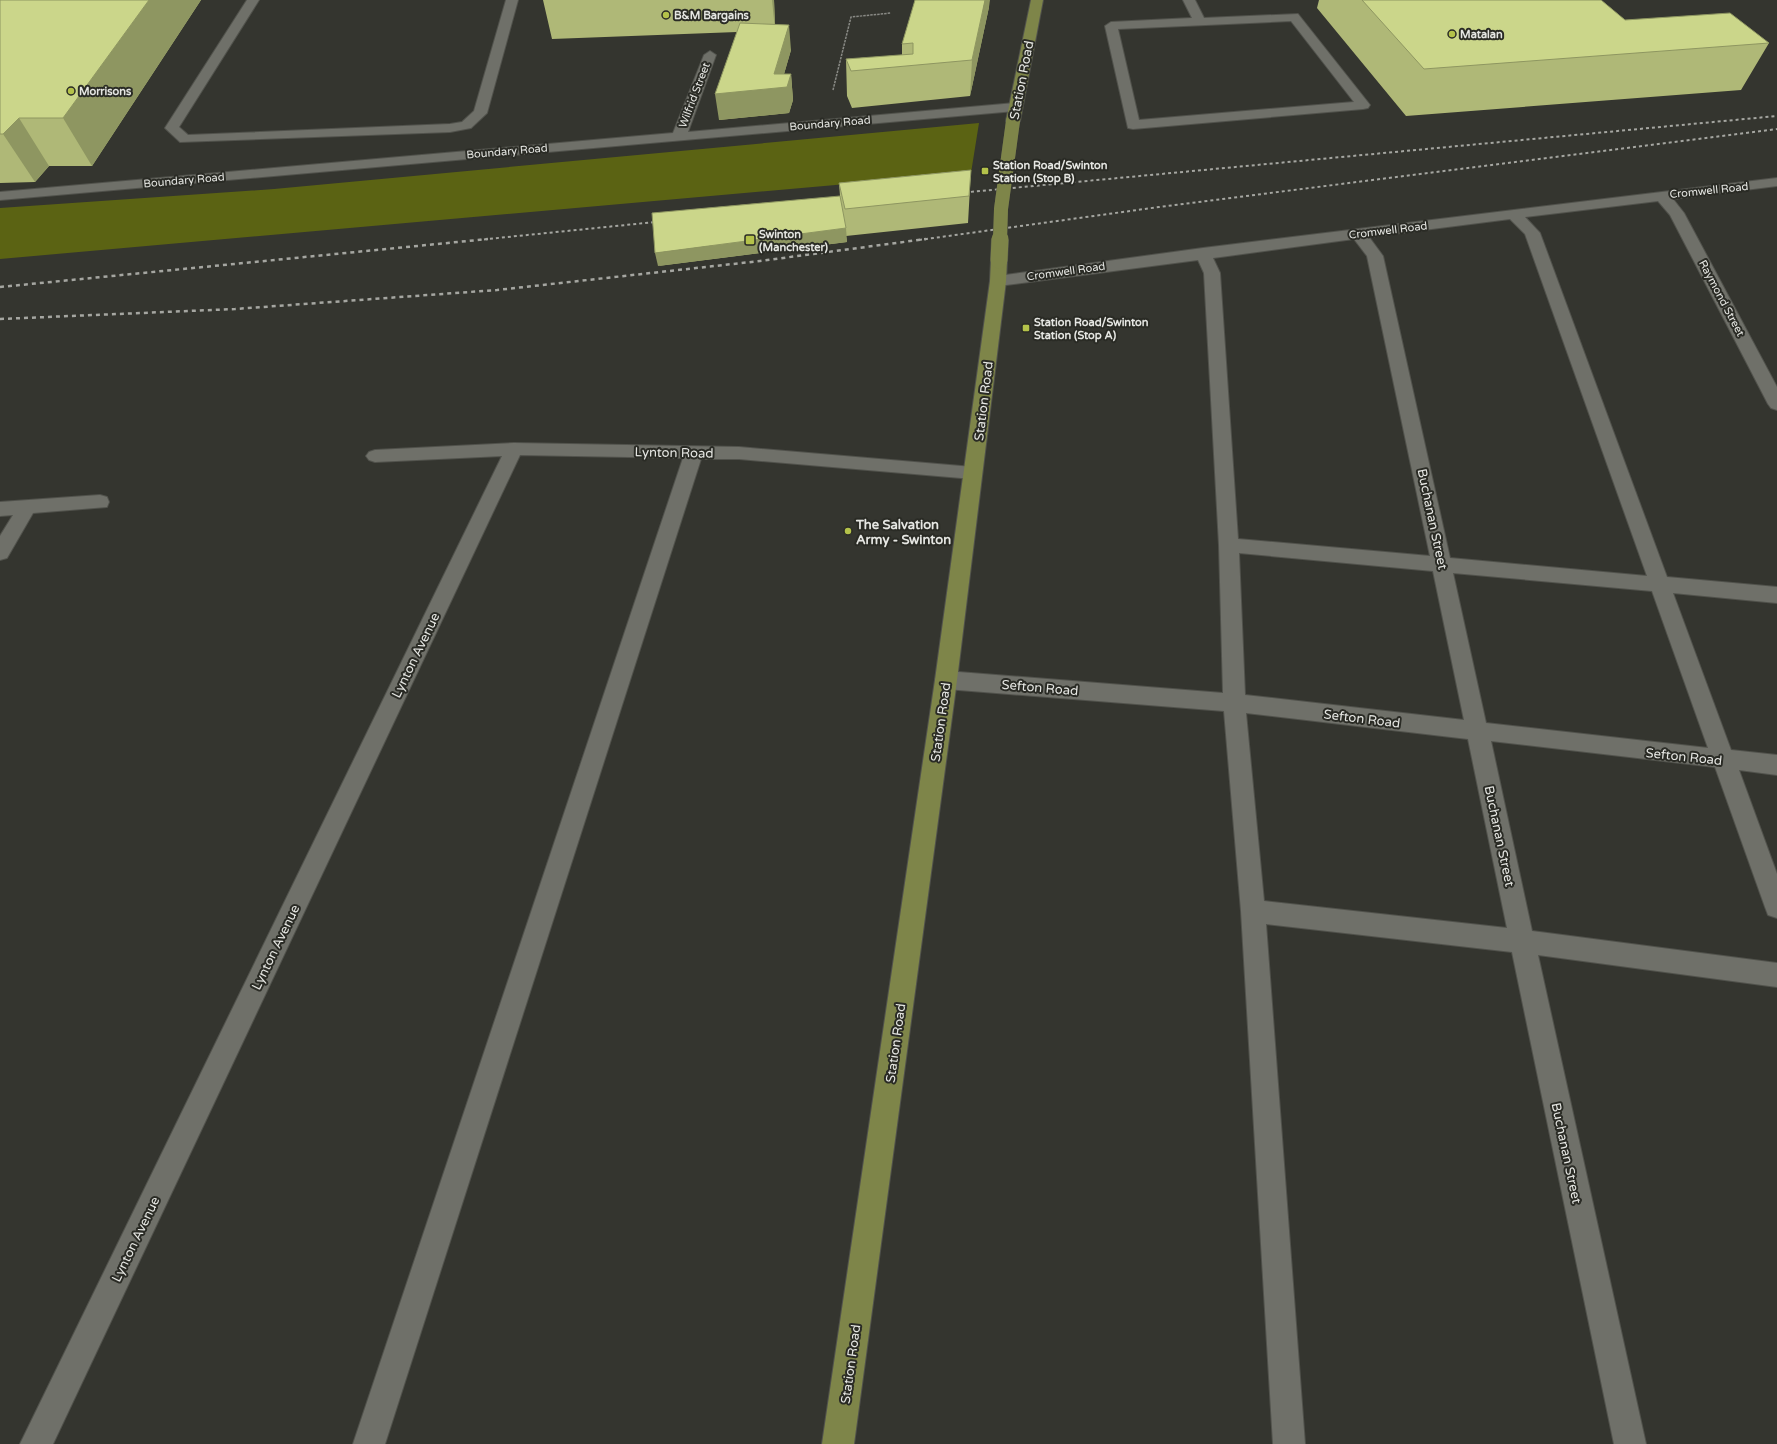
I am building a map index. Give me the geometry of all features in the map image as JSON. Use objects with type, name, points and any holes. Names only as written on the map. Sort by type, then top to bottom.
[{"type":"main road","name":"Station Road","points":[[838,1444],[946,680],[999,270],[1001,209],[1014,114],[1037,0]]},
{"type":"street","points":[[253,0],[172,128],[185,139],[450,128],[466,125],[480,114],[512,0]]},
{"type":"street","points":[[1189,0],[1200,22]]},
{"type":"street","points":[[1294,17],[1362,105],[1133,125],[1111,26],[1200,22],[1294,17]]},
{"type":"street","name":"Wilfrid Street","points":[[679,136],[710,55]]},
{"type":"street","name":"Boundary Road","points":[[0,196],[825,123],[1014,114]]},
{"type":"street","name":"Cromwell Road","points":[[999,270],[1203,253],[1661,195],[1777,182]]},
{"type":"street","name":"Raymond Street","points":[[1661,195],[1677,213],[1777,404]]},
{"type":"street","points":[[1514,214],[1532,233],[1661,584],[1777,908]]},
{"type":"street","name":"Buchanan Street","points":[[1358,234],[1375,256],[1479,732],[1522,941],[1630,1444]]},
{"type":"street","points":[[1203,253],[1212,273],[1229,545],[1234,703],[1253,911],[1289,1444]]},
{"type":"street","name":"Lynton Road","points":[[375,456],[514,449],[739,453],[973,473]]},
{"type":"street","name":"Lynton Avenue","points":[[36,1444],[514,449]]},
{"type":"street","points":[[369,1444],[694,452]]},
{"type":"street","points":[[0,509],[100,502]]},
{"type":"street","points":[[0,553],[27,507]]},
{"type":"street","points":[[1229,545],[1777,595]]},
{"type":"street","name":"Sefton Road","points":[[946,680],[1234,703],[1777,765]]},
{"type":"street","points":[[1253,911],[1522,941],[1777,975]]},
{"type":"path","points":[[825,123],[851,17],[891,13]]},
{"type":"green space","points":[[979,123],[971,173],[0,259],[0,208],[274,189]]},
{"type":"building","points":[[0,0],[149,0],[63,118],[19,118],[3,134],[0,134]]},
{"type":"building","points":[[915,0],[985,0],[972,60],[851,71],[846,59],[913,54],[913,43],[902,44]]},
{"type":"building","points":[[1362,0],[1601,0],[1625,20],[1730,13],[1769,43],[1424,69]]},
{"type":"building","points":[[740,23],[789,25],[774,74],[791,74],[787,87],[715,94]]},
{"type":"building","points":[[971,170],[969,196],[845,209],[839,183]]},
{"type":"building","points":[[840,196],[846,228],[655,253],[652,213]]},
{"type":"railway","points":[[959,193],[1777,116]]},
{"type":"railway","points":[[919,240],[1159,207],[1777,129]]},
{"type":"railway","points":[[483,239],[665,221]]},
{"type":"railway","points":[[0,287],[483,239]]},
{"type":"railway","points":[[478,240],[483,239]]},
{"type":"railway","points":[[483,239],[488,239]]},
{"type":"railway","points":[[0,319],[235,309],[497,290],[760,261],[926,239]]},
{"type":"place","name":"B&M Bargains","points":[[666,15]]},
{"type":"place","name":"Matalan","points":[[1452,34]]},
{"type":"place","name":"Morrisons","points":[[71,91]]},
{"type":"place","name":"Station Road/Swinton Station (Stop B)","points":[[985,171]]},
{"type":"place","name":"Swinton (Manchester)","points":[[750,240]]},
{"type":"place","name":"Station Road/Swinton Station (Stop A)","points":[[1026,328]]},
{"type":"place","name":"The Salvation Army - Swinton","points":[[848,531]]}]
